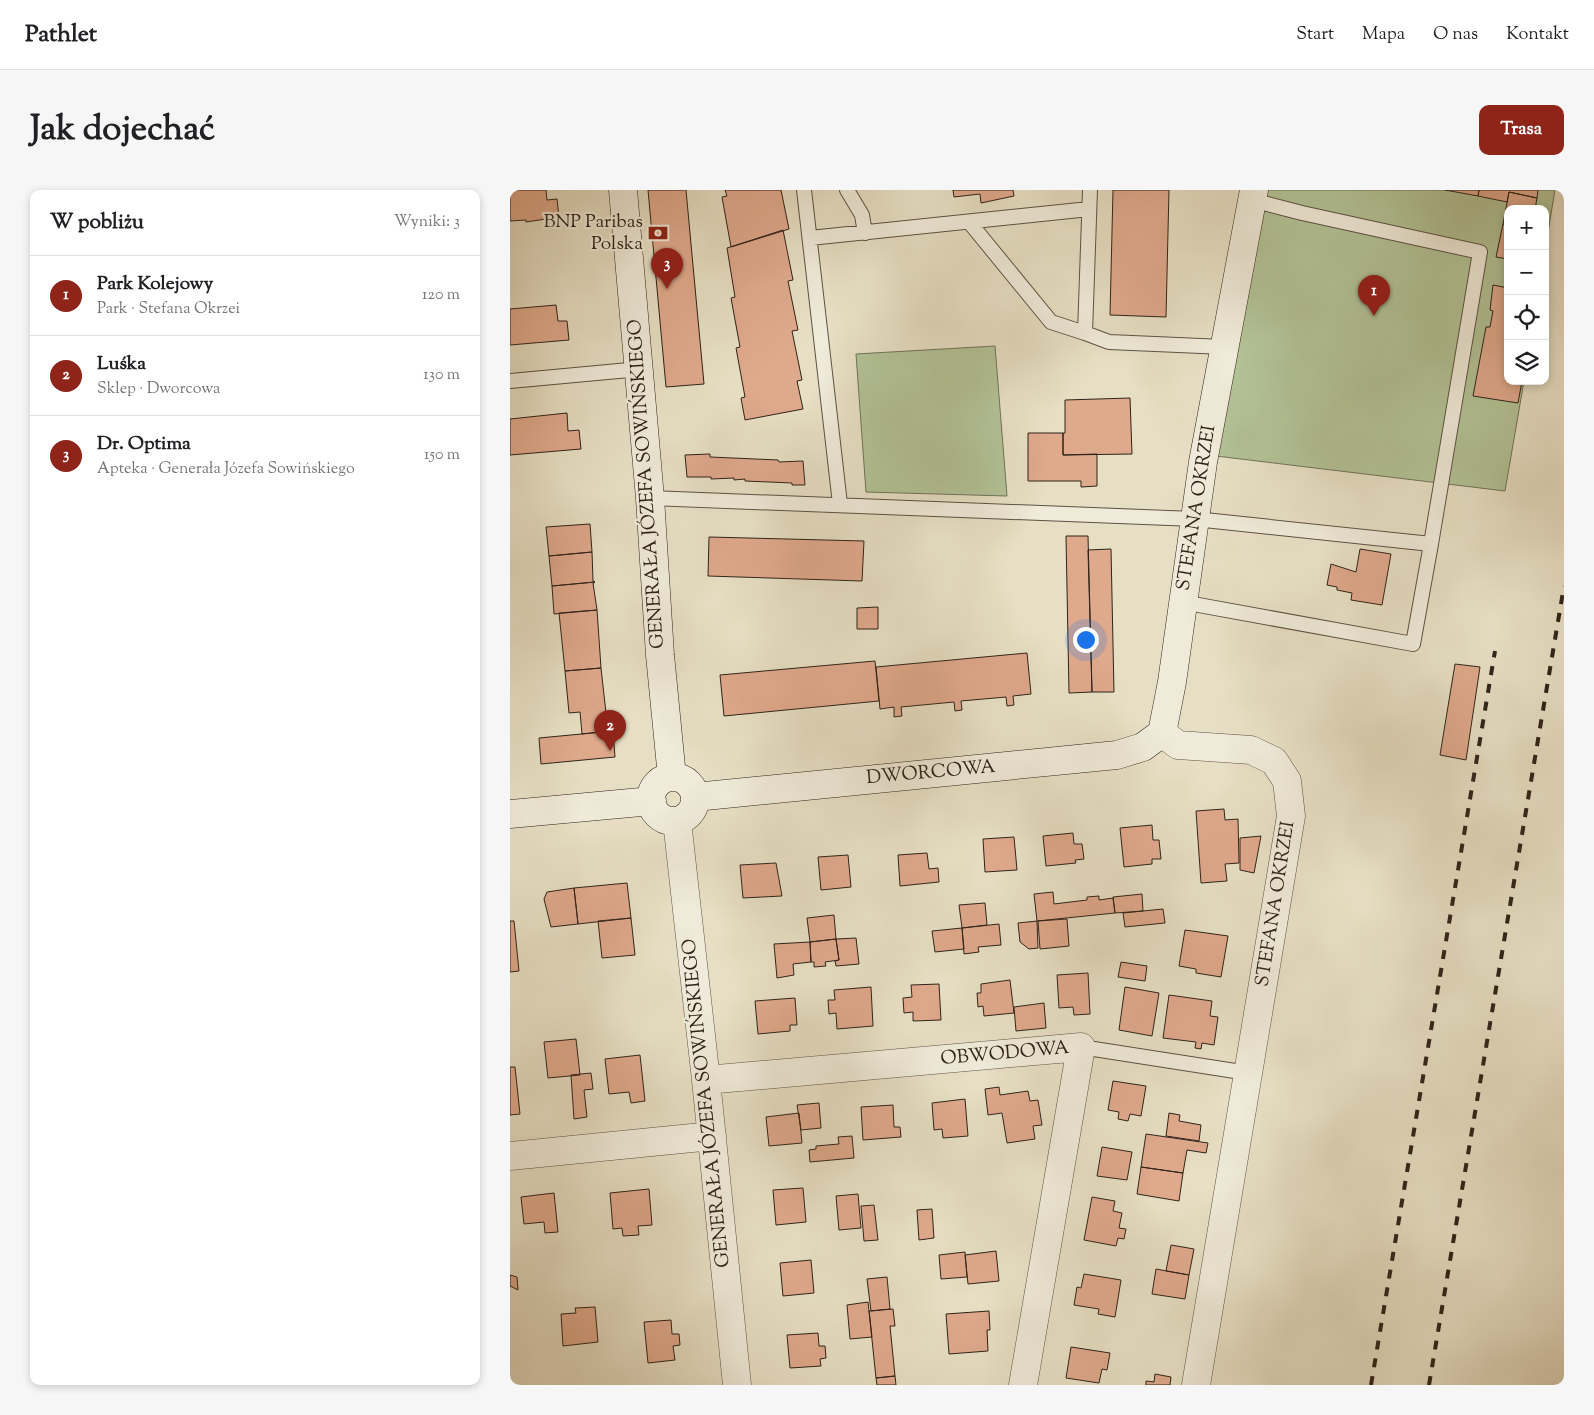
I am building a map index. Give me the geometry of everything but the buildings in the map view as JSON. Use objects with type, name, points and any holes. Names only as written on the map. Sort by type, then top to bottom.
[{"type":"street","name":"GENERAŁA JÓZEFA SOWIŃSKIEGO","points":[[623,190],[640,369],[660,655],[672,778]]},
{"type":"street","name":"STEFANA OKRZEI","points":[[1196,1385],[1291,816],[1287,781],[1274,761],[1251,750],[1178,745],[1162,733],[1172,682],[1182,602],[1224,347],[1253,195]]},
{"type":"street","name":"DWORCOWA","points":[[695,797],[1117,755],[1143,747],[1162,733]]},
{"type":"street","points":[[672,778],[685,781],[694,791],[695,797],[695,804],[688,815],[676,821],[663,818],[657,814],[652,801],[657,785],[672,778]]},
{"type":"street","points":[[510,814],[652,801]]},
{"type":"street","name":"GENERAŁA JÓZEFA SOWIŃSKIEGO","points":[[676,821],[712,1136],[736,1385]]},
{"type":"street","name":"OBWODOWA","points":[[706,1080],[1081,1047],[1023,1385]]},
{"type":"street","points":[[510,1156],[712,1136]]},
{"type":"lane","points":[[804,190],[840,504]]},
{"type":"lane","points":[[847,190],[862,215],[865,233]]},
{"type":"lane","points":[[1085,334],[1090,190]]},
{"type":"lane","points":[[1182,602],[1413,644],[1431,544],[1480,252],[1302,213],[1253,195]]},
{"type":"lane","points":[[810,238],[1089,209]]},
{"type":"lane","points":[[970,222],[1051,322],[1109,342],[1224,347]]},
{"type":"lane","points":[[510,381],[640,369]]},
{"type":"lane","points":[[650,498],[1195,519],[1431,544]]},
{"type":"lane","points":[[1081,1047],[1248,1074]]},
{"type":"green space","points":[[1260,190],[1555,190],[1549,226],[1549,205],[1504,205],[1504,385],[1523,385],[1505,491],[1216,456]]},
{"type":"green space","points":[[995,346],[1007,496],[866,492],[856,354]]},
{"type":"railway","points":[[1429,1385],[1564,586]]},
{"type":"railway","points":[[1371,1385],[1495,651]]},
{"type":"place","name":"BNP Paribas Polska","points":[[658,233]]},
{"type":"place","name":"Dr. Optima","points":[[667,289]]},
{"type":"place","name":"Park Kolejowy","points":[[1374,316]]},
{"type":"place","name":"Luśka","points":[[610,751]]}]
